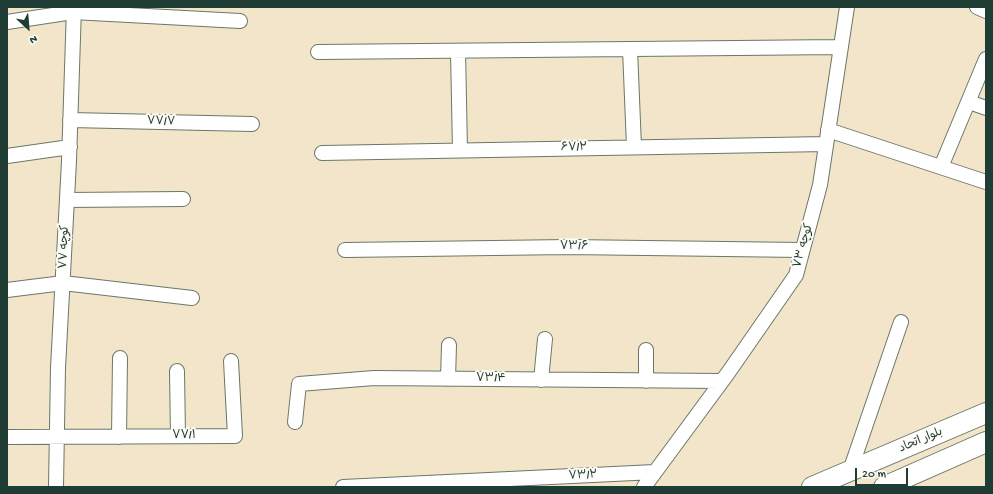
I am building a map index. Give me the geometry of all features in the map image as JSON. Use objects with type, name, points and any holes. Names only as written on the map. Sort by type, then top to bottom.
[{"type":"main road","name":"بلوار اتحاد","points":[[812,487],[986,413]]},
{"type":"main road","points":[[884,487],[986,442]]},
{"type":"street","name":"کوچه ۷۳","points":[[644,487],[722,381],[796,275],[820,185],[847,7]]},
{"type":"street","points":[[977,7],[986,11]]},
{"type":"street","points":[[7,22],[73,10],[240,21]]},
{"type":"street","name":"کوچه ۷۷","points":[[56,487],[58,368],[70,148],[73,10]]},
{"type":"street","points":[[318,52],[841,46]]},
{"type":"street","points":[[630,49],[634,147]]},
{"type":"street","points":[[458,50],[460,150]]},
{"type":"street","points":[[941,167],[986,60]]},
{"type":"street","points":[[968,102],[986,108]]},
{"type":"street","name":"۷۷/۷","points":[[70,120],[252,124]]},
{"type":"street","points":[[828,130],[986,182]]},
{"type":"street","name":"۶۷/۲","points":[[322,153],[826,144]]},
{"type":"street","points":[[7,156],[70,148]]},
{"type":"street","points":[[67,200],[183,199]]},
{"type":"street","name":"۷۳/۶","points":[[345,250],[568,246],[802,250]]},
{"type":"street","points":[[7,290],[63,283],[192,298]]},
{"type":"street","points":[[850,471],[901,322]]},
{"type":"street","points":[[541,380],[545,339]]},
{"type":"street","points":[[448,379],[449,345]]},
{"type":"street","points":[[646,350],[646,380]]},
{"type":"street","points":[[119,437],[120,358]]},
{"type":"street","name":"۷۷/۱","points":[[7,436],[235,436],[231,361]]},
{"type":"street","points":[[177,371],[178,436]]},
{"type":"street","name":"۷۳/۴","points":[[295,422],[299,384],[374,378],[722,381]]},
{"type":"street","name":"۷۳/۲","points":[[343,487],[655,472]]}]
